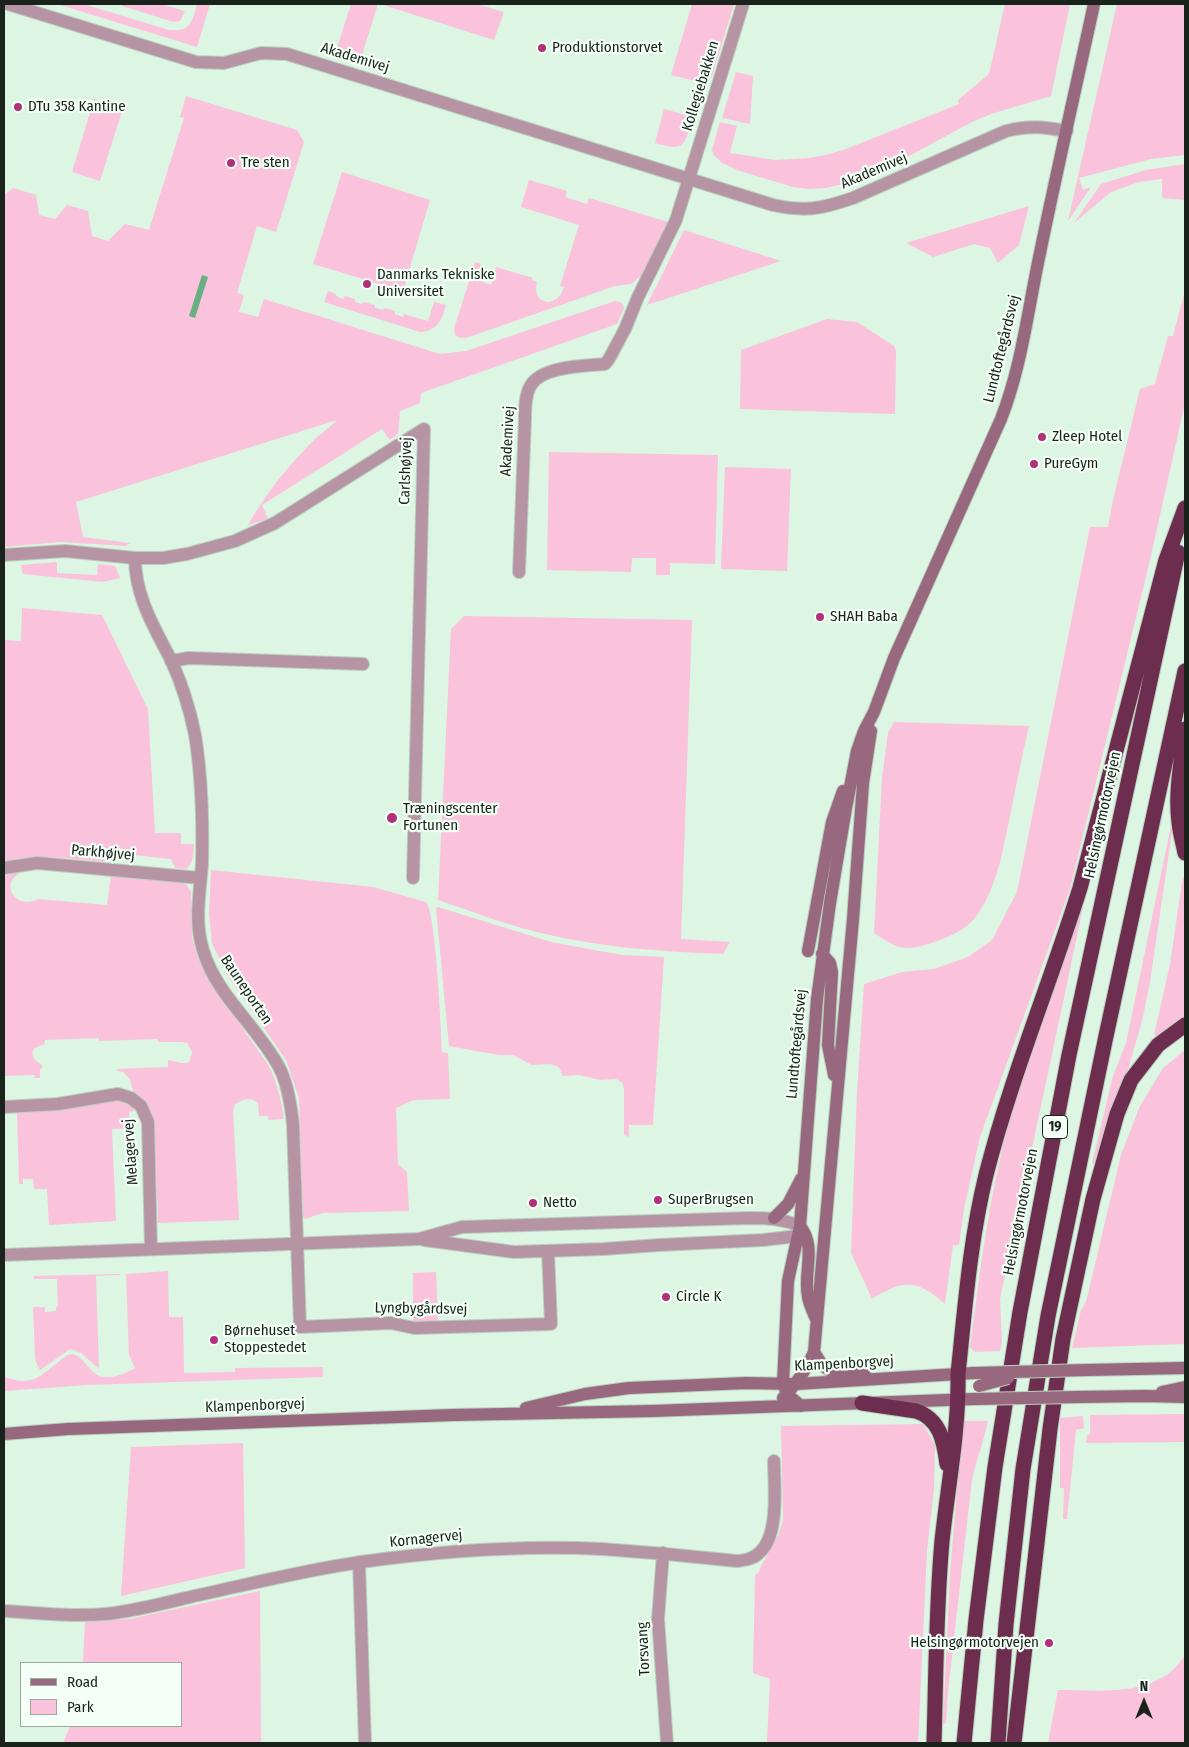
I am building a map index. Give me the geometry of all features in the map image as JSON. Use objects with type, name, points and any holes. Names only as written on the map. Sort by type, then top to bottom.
[{"type":"highway","points":[[934,1743],[938,1590],[948,1488],[955,1443],[958,1374],[979,1211],[988,1169],[1017,1069],[1066,935],[1080,888],[1166,560],[1185,508]]},
{"type":"highway","name":"Helsingørmotorvejen","points":[[964,1743],[976,1620],[995,1467],[1020,1312],[1071,1045],[1185,517]]},
{"type":"highway","name":"19","points":[[998,1743],[1006,1624],[1023,1469],[1048,1316],[1185,671]]},
{"type":"highway","points":[[1185,729],[1178,807],[1185,853]]},
{"type":"highway","points":[[1014,1743],[1051,1420],[1065,1330],[1093,1199],[1117,1114],[1132,1080],[1158,1044],[1185,1025]]},
{"type":"highway","points":[[862,1403],[916,1410],[934,1422],[944,1446],[948,1488]]},
{"type":"street","name":"Akademivej","points":[[8,4],[196,62],[224,63],[260,53],[287,54],[791,209],[808,210],[827,207],[853,198],[1006,130],[1038,126],[1067,131]]},
{"type":"street","name":"Kollegiebakken","points":[[690,179],[743,4]]},
{"type":"street","name":"Lundtoftegårdsvej","points":[[789,1387],[788,1281],[801,1231],[816,1008],[822,954],[857,751],[894,658],[1012,392],[1025,336],[1039,254],[1094,4]]},
{"type":"street","name":"Akademivej","points":[[519,572],[525,419],[527,396],[532,383],[551,370],[605,364],[609,359],[676,220],[690,179]]},
{"type":"street","name":"Carlshøjvej","points":[[4,555],[65,551],[135,558],[163,558],[235,542],[275,523],[424,429],[413,878]]},
{"type":"street","name":"Bauneporten","points":[[135,558],[136,579],[142,602],[171,661],[186,700],[195,738],[202,802],[198,927],[203,950],[207,962],[222,989],[279,1067],[287,1090],[293,1125],[296,1244]]},
{"type":"street","points":[[171,661],[189,658],[364,664]]},
{"type":"street","name":"Lundtoftegårdsvej","points":[[814,1352],[853,919],[863,783],[874,712]]},
{"type":"street","points":[[808,951],[832,822],[857,751]]},
{"type":"street","name":"Parkhøjvej","points":[[4,868],[38,863],[200,878]]},
{"type":"street","points":[[822,954],[830,963],[832,972],[828,1046],[837,1090]]},
{"type":"street","name":"Melagervej","points":[[4,1107],[58,1104],[118,1094],[131,1098],[141,1106],[148,1122],[151,1249]]},
{"type":"street","points":[[774,1218],[788,1204],[804,1174]]},
{"type":"street","points":[[4,1255],[419,1239],[514,1252],[548,1251],[763,1240],[817,1226],[826,1217]]},
{"type":"street","points":[[419,1239],[462,1227],[774,1218],[786,1220],[801,1231],[809,1248],[808,1298],[817,1322]]},
{"type":"street","name":"Lyngbygårdsvej","points":[[296,1244],[300,1327],[391,1324],[414,1328],[551,1324],[548,1251]]},
{"type":"street","points":[[771,1408],[809,1365],[814,1352]]},
{"type":"street","points":[[814,1352],[822,1365],[830,1370],[893,1378]]},
{"type":"street","name":"Klampenborgvej","points":[[507,1414],[585,1394],[629,1388],[746,1383],[789,1387],[958,1374],[976,1379],[1034,1372],[1185,1368]]},
{"type":"street","points":[[958,1399],[967,1392],[976,1379]]},
{"type":"street","points":[[1145,1396],[1185,1386]]},
{"type":"street","points":[[789,1387],[801,1406]]},
{"type":"street","name":"Klampenborgvej","points":[[4,1434],[68,1429],[507,1414],[771,1408],[958,1399],[1185,1397]]},
{"type":"street","name":"Kornagervej","points":[[4,1611],[71,1616],[106,1614],[143,1608],[281,1576],[359,1562],[439,1552],[492,1549],[600,1549],[663,1553],[737,1561],[750,1559],[761,1552],[769,1538],[774,1522],[774,1461]]},
{"type":"street","name":"Torsvang","points":[[663,1553],[658,1619],[667,1743]]},
{"type":"street","points":[[359,1562],[365,1743]]},
{"type":"green space","points":[[57,4],[83,4],[169,30],[176,30],[186,27],[192,21],[197,4],[210,4],[197,47]]},
{"type":"green space","points":[[123,4],[162,4],[185,11],[180,21],[174,22],[122,6]]},
{"type":"green space","points":[[351,4],[378,4],[362,55],[337,48]]},
{"type":"green space","points":[[380,4],[477,4],[504,12],[494,40]]},
{"type":"green space","points":[[692,4],[734,4],[712,76],[704,83],[671,75]]},
{"type":"green space","points":[[1005,4],[1070,4],[1051,96],[991,114],[970,123],[911,155],[843,184],[826,188],[808,189],[793,187],[740,171],[722,163],[714,155],[712,150],[720,122],[737,126],[730,153],[775,160],[809,158],[846,149],[959,104],[958,100],[989,74]]},
{"type":"green space","points":[[1117,4],[1185,4],[1185,155],[1151,159],[1079,178],[1083,190],[1091,187],[1068,221]]},
{"type":"green space","points":[[736,72],[753,76],[750,124],[722,118]]},
{"type":"green space","points":[[186,96],[297,130],[304,142],[276,232],[257,226],[237,293],[244,295],[239,312],[258,317],[264,299],[440,354],[466,351],[615,301],[622,303],[624,308],[617,324],[421,393],[420,403],[400,411],[398,434],[390,440],[382,429],[262,505],[268,519],[248,525],[262,502],[286,470],[314,440],[337,420],[76,502],[83,537],[130,543],[126,546],[60,542],[4,547],[4,195],[13,188],[36,195],[39,215],[55,219],[67,205],[88,211],[92,236],[108,241],[125,224],[149,230],[184,118],[180,117]]},
{"type":"green space","points":[[94,99],[123,108],[100,181],[72,172]]},
{"type":"green space","points":[[664,109],[689,116],[693,120],[687,137],[677,147],[655,143]]},
{"type":"green space","points":[[1185,164],[1185,200],[1162,198],[1162,179],[1139,182],[1111,192],[1074,223],[1101,184],[1146,170]]},
{"type":"green space","points":[[342,172],[430,200],[403,291],[313,264]]},
{"type":"green space","points":[[529,180],[567,191],[565,197],[587,204],[589,198],[668,222],[641,276],[631,284],[615,286],[466,338],[460,338],[455,335],[454,329],[475,262],[481,264],[476,279],[491,285],[496,267],[533,278],[532,280],[537,282],[536,290],[541,300],[551,301],[561,294],[564,287],[560,286],[579,225],[521,207]]},
{"type":"green space","points":[[1029,206],[1019,245],[998,263],[990,248],[974,244],[933,257],[906,243]]},
{"type":"green space","points":[[684,230],[781,261],[647,305]]},
{"type":"green space","points":[[1185,281],[1185,403],[1150,560],[1070,889],[980,1137],[964,1209],[959,1245],[953,1245],[945,1304],[926,1290],[910,1285],[893,1288],[872,1299],[851,1253],[857,1093],[864,984],[902,972],[934,969],[968,957],[992,940],[1017,892],[1090,527],[1108,527],[1140,389],[1155,384],[1168,336],[1173,336],[1184,294]]},
{"type":"green space","points":[[328,291],[343,299],[345,296],[355,299],[355,302],[375,305],[375,308],[395,311],[395,314],[403,317],[404,314],[428,321],[434,302],[446,305],[438,324],[431,329],[420,332],[324,302]]},
{"type":"green space","points":[[827,319],[857,322],[894,346],[896,351],[895,414],[740,409],[741,350]]},
{"type":"green space","points":[[549,452],[718,455],[715,564],[670,563],[670,575],[656,575],[656,558],[632,558],[631,572],[547,570]]},
{"type":"green space","points":[[725,467],[791,469],[787,571],[721,569]]},
{"type":"green space","points":[[57,562],[57,573],[97,575],[98,564],[115,566],[120,578],[102,582],[23,574],[21,565]]},
{"type":"green space","points":[[22,608],[102,615],[148,709],[155,833],[181,833],[181,844],[194,844],[192,861],[186,869],[175,868],[171,859],[106,852],[105,862],[41,857],[4,861],[4,640],[21,641]]},
{"type":"green space","points":[[464,616],[692,620],[681,939],[730,942],[723,954],[629,948],[560,937],[512,925],[438,900],[451,629]]},
{"type":"green space","points":[[894,722],[1029,726],[1002,854],[995,879],[985,903],[970,924],[959,931],[934,942],[909,948],[896,946],[874,933],[882,777],[888,733]]},
{"type":"green space","points":[[1172,821],[1173,825],[1150,982],[1143,1017],[1125,1081],[1096,1164],[1092,1163],[1113,1076],[1126,1043]]},
{"type":"green space","points":[[211,870],[373,887],[426,902],[433,927],[442,1052],[448,1053],[450,1099],[414,1100],[396,1108],[398,1164],[407,1172],[409,1211],[323,1213],[305,1219],[303,1217],[299,1098],[286,1060],[228,976],[212,944],[209,913]]},
{"type":"green space","points":[[19,872],[13,878],[11,889],[17,899],[30,902],[38,899],[107,905],[111,876],[178,882],[187,885],[191,892],[192,937],[197,956],[207,977],[269,1066],[282,1105],[284,1119],[268,1120],[268,1116],[259,1116],[258,1103],[252,1100],[244,1100],[235,1104],[233,1111],[239,1220],[158,1223],[155,1134],[152,1113],[149,1107],[133,1091],[130,1079],[123,1072],[117,1071],[117,1069],[168,1067],[168,1060],[181,1063],[189,1062],[192,1052],[187,1043],[158,1042],[158,1039],[99,1041],[99,1038],[45,1040],[44,1045],[35,1048],[32,1053],[35,1059],[42,1065],[40,1078],[35,1078],[34,1075],[4,1076],[4,876]]},
{"type":"green space","points":[[1183,876],[1185,882],[1185,1017],[1157,1036],[1154,1035],[1170,964]]},
{"type":"green space","points":[[438,907],[551,942],[622,955],[664,957],[653,1125],[629,1125],[629,1137],[624,1135],[624,1089],[623,1084],[617,1079],[600,1080],[579,1075],[563,1076],[559,1067],[550,1064],[532,1065],[513,1055],[499,1055],[449,1046],[436,908]]},
{"type":"green space","points":[[1080,907],[1083,908],[1000,1299],[1002,1341],[1000,1351],[975,1352],[970,1347],[996,1176],[1017,1092]]},
{"type":"green space","points":[[1185,1050],[1185,1344],[1072,1348],[1081,1310],[1086,1302],[1121,1155],[1140,1106],[1163,1068]]},
{"type":"green space","points":[[116,1100],[133,1107],[134,1111],[129,1112],[130,1122],[135,1123],[135,1128],[112,1129],[116,1221],[49,1225],[47,1189],[34,1189],[33,1179],[23,1179],[23,1184],[19,1184],[17,1112],[60,1110]]},
{"type":"green space","points":[[168,1271],[169,1317],[183,1317],[184,1373],[235,1372],[235,1368],[323,1367],[323,1377],[87,1385],[4,1391],[4,1377],[23,1381],[36,1378],[71,1354],[78,1356],[92,1371],[102,1377],[114,1377],[135,1368],[129,1355],[126,1274]]},
{"type":"green space","points":[[436,1272],[438,1321],[413,1322],[413,1273]]},
{"type":"green space","points":[[120,1274],[96,1276],[99,1369],[81,1353],[70,1349],[40,1370],[35,1356],[33,1307],[45,1307],[45,1312],[56,1311],[58,1306],[57,1279],[34,1279],[33,1276]]},
{"type":"green space","points":[[1185,1414],[1185,1442],[1086,1443],[1087,1435],[1090,1434],[1090,1415]]},
{"type":"green space","points":[[1083,1416],[1084,1428],[1076,1430],[1067,1519],[1063,1519],[1064,1488],[1060,1488],[1060,1418]]},
{"type":"green space","points":[[963,1421],[988,1421],[972,1480],[946,1723],[943,1724],[950,1573]]},
{"type":"green space","points":[[923,1424],[935,1445],[934,1489],[927,1551],[918,1743],[767,1743],[770,1679],[753,1673],[755,1575],[759,1572],[778,1536],[783,1520],[781,1426]]},
{"type":"green space","points":[[243,1443],[245,1568],[121,1596],[131,1447]]},
{"type":"green space","points":[[260,1591],[261,1743],[63,1743],[70,1727],[182,1727],[182,1662],[83,1662],[85,1622],[129,1619]]},
{"type":"green space","points":[[1185,1656],[1185,1743],[1048,1743],[1058,1690],[1101,1691],[1144,1685],[1169,1673]]},
{"type":"shaded area","points":[[202,275],[208,277],[195,318],[189,316]]},
{"type":"place","name":"Produktionstorvet","points":[[542,48]]},
{"type":"place","name":"DTu 358 Kantine","points":[[18,107]]},
{"type":"place","name":"Tre sten","points":[[231,163]]},
{"type":"place","name":"Danmarks Tekniske Universitet","points":[[367,284]]},
{"type":"place","name":"Zleep Hotel","points":[[1042,437]]},
{"type":"place","name":"PureGym","points":[[1034,464]]},
{"type":"place","name":"SHAH Baba","points":[[820,617]]},
{"type":"place","name":"Træningscenter Fortunen","points":[[392,818]]},
{"type":"place","name":"SuperBrugsen","points":[[658,1200]]},
{"type":"place","name":"Netto","points":[[533,1203]]},
{"type":"place","name":"Circle K","points":[[666,1297]]},
{"type":"place","name":"Børnehuset Stoppestedet","points":[[214,1340]]},
{"type":"place","name":"Helsingørmotorvejen","points":[[1049,1643]]}]
